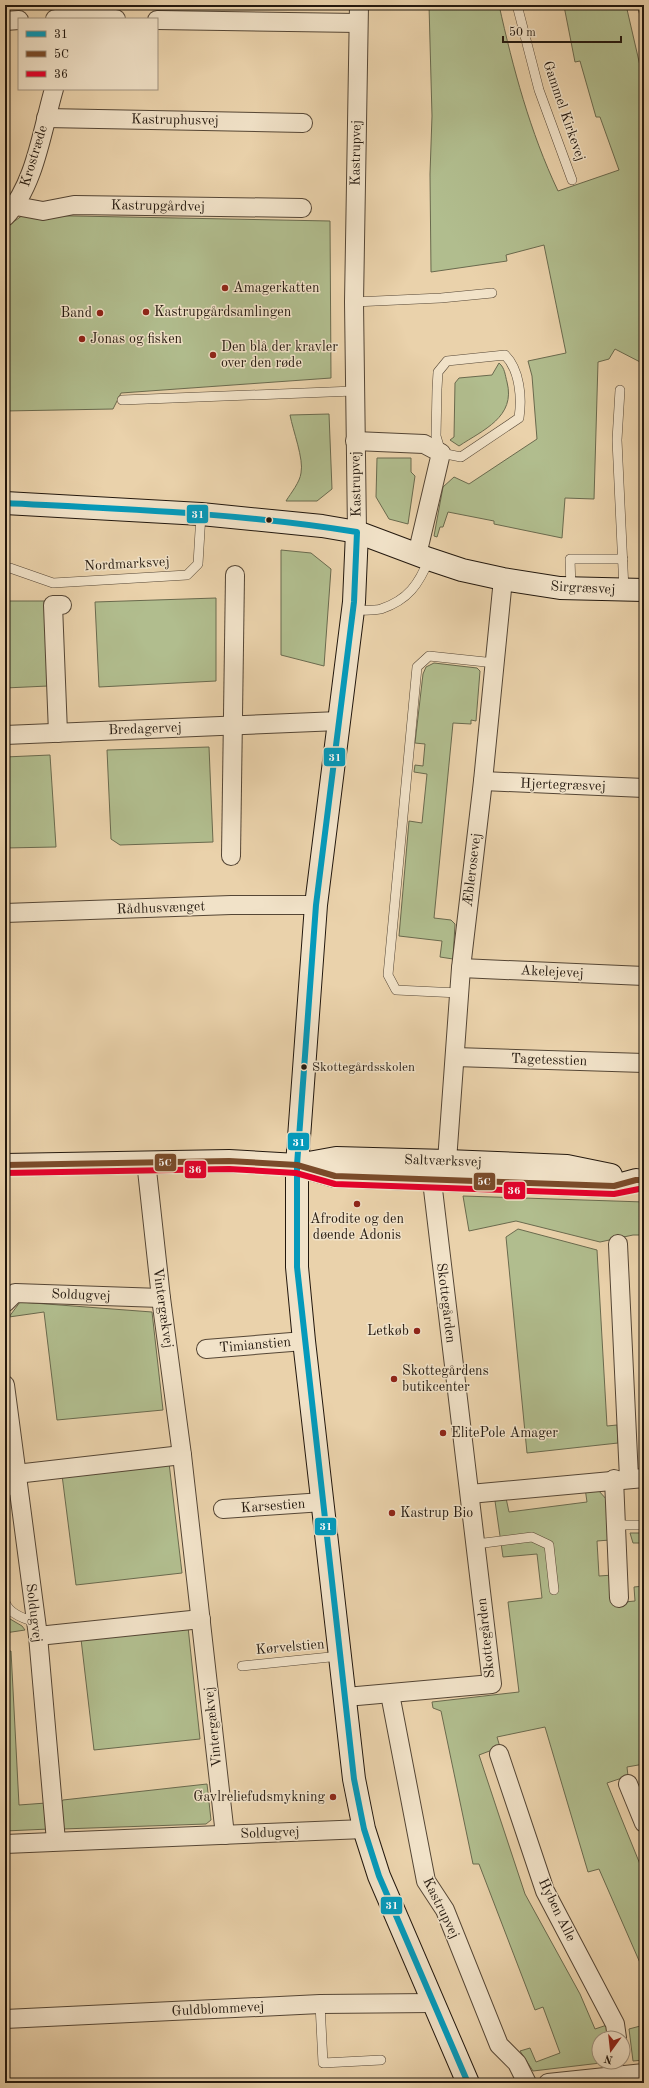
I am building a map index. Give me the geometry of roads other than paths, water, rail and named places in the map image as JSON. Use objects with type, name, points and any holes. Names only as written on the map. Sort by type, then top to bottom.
[{"type":"street","name":"Kastrupvej","points":[[359,5],[354,302],[357,532],[353,610],[316,905],[297,1165],[297,1267],[304,1341],[346,1697],[354,1779],[364,1829],[379,1876],[432,2003],[468,2083]]},
{"type":"street","points":[[5,21],[18,20]]},
{"type":"street","points":[[158,20],[358,23]]},
{"type":"street","name":"Krostræde","points":[[10,212],[28,184],[54,90]]},
{"type":"street","name":"Kastruphusvej","points":[[46,118],[303,123]]},
{"type":"street","name":"Kastrupgårdvej","points":[[10,212],[43,211],[74,205],[302,208]]},
{"type":"street","name":"Kastrupvej","points":[[355,441],[424,444],[441,452]]},
{"type":"street","points":[[423,557],[441,452]]},
{"type":"street","name":"Sirgræsvej","points":[[5,503],[201,514],[322,526],[357,532],[462,570],[503,579],[571,588],[634,590]]},
{"type":"street","points":[[231,856],[235,575]]},
{"type":"street","name":"Æblerosevej","points":[[438,1168],[455,1057],[461,968],[503,579]]},
{"type":"street","points":[[58,733],[53,605],[62,605]]},
{"type":"street","name":"Bredagervej","points":[[5,735],[339,721]]},
{"type":"street","name":"Hjertegræsvej","points":[[482,782],[644,788]]},
{"type":"street","name":"Rådhusvænget","points":[[5,913],[231,905],[316,905]]},
{"type":"street","name":"Akelejevej","points":[[461,968],[644,976]]},
{"type":"street","name":"Tagetesstien","points":[[455,1057],[644,1063]]},
{"type":"street","name":"Saltværksvej","points":[[5,1166],[146,1161],[229,1160],[297,1165],[335,1176],[438,1168],[614,1186],[640,1180]]},
{"type":"street","name":"Vintergækvej","points":[[146,1161],[161,1298],[182,1455],[225,1835]]},
{"type":"street","name":"Skottegården","points":[[346,1697],[492,1684],[470,1494],[438,1168]]},
{"type":"street","points":[[618,1244],[629,1478],[616,1525],[619,1598]]},
{"type":"street","name":"Soldugvej","points":[[5,1303],[15,1293],[161,1298]]},
{"type":"street","name":"Timianstien","points":[[206,1349],[304,1341]]},
{"type":"street","name":"Soldugvej","points":[[5,1385],[13,1484],[37,1629],[56,1841]]},
{"type":"street","points":[[13,1484],[182,1455]]},
{"type":"street","points":[[470,1494],[629,1478]]},
{"type":"street","name":"Karsestien","points":[[223,1509],[322,1502]]},
{"type":"street","points":[[37,1629],[201,1619]]},
{"type":"street","name":"Kastrupvej","points":[[390,1694],[426,1881],[446,1910],[498,2046],[517,2063],[527,2083]]},
{"type":"street","name":"Hyben Alle","points":[[499,1754],[545,1891],[615,2024],[616,2030]]},
{"type":"street","points":[[628,1784],[644,1824]]},
{"type":"street","name":"Soldugvej","points":[[5,1844],[364,1829]]},
{"type":"street","name":"Guldblommevej","points":[[5,2019],[320,2004],[432,2003]]},
{"type":"street","points":[[548,2083],[616,2070]]},
{"type":"street","points":[[627,2070],[644,2073]]},
{"type":"lane","name":"Gammel Kirkevej","points":[[517,5],[539,90],[572,180]]},
{"type":"lane","points":[[642,5],[644,13]]},
{"type":"lane","points":[[354,302],[441,298],[492,293]]},
{"type":"lane","points":[[505,355],[513,363],[519,386],[521,407],[519,418],[461,457],[441,452],[436,436],[438,372],[447,362],[505,355]]},
{"type":"lane","name":"Sirgræsvej","points":[[620,390],[617,440],[623,559],[634,590]]},
{"type":"lane","points":[[122,400],[354,391]]},
{"type":"lane","name":"Nordmarksvej","points":[[5,568],[10,568],[53,583],[187,575],[198,564],[201,514]]},
{"type":"lane","points":[[353,610],[380,609],[405,597],[421,580],[423,557]]},
{"type":"lane","points":[[571,588],[570,560],[623,559]]},
{"type":"lane","points":[[459,993],[396,990],[388,975],[417,667],[429,656],[495,663]]},
{"type":"lane","points":[[616,1525],[644,1524]]},
{"type":"lane","points":[[476,1544],[532,1537],[549,1546],[554,1590]]},
{"type":"lane","points":[[5,1602],[12,1611],[37,1629]]},
{"type":"lane","name":"Kørvelstien","points":[[242,1666],[340,1656]]},
{"type":"lane","points":[[320,2004],[323,2063],[381,2060]]},
{"type":"place","name":"Amagerkatten","points":[[225,288]]},
{"type":"place","name":"Kastrupgårdsamlingen","points":[[146,312]]},
{"type":"place","name":"Band","points":[[100,313]]},
{"type":"place","name":"Jonas og fisken","points":[[82,339]]},
{"type":"place","name":"Den blå der kravler over den røde","points":[[213,355]]},
{"type":"place","name":"Skottegårdsskolen","points":[[304,1067]]},
{"type":"place","name":"Afrodite og den døende Adonis","points":[[357,1204]]},
{"type":"place","name":"Letkøb","points":[[417,1331]]},
{"type":"place","name":"Skottegårdens butikcenter","points":[[394,1379]]},
{"type":"place","name":"ElitePole Amager","points":[[443,1433]]},
{"type":"place","name":"Kastrup Bio","points":[[392,1513]]},
{"type":"place","name":"Gavlreliefudsmykning","points":[[333,1797]]}]
